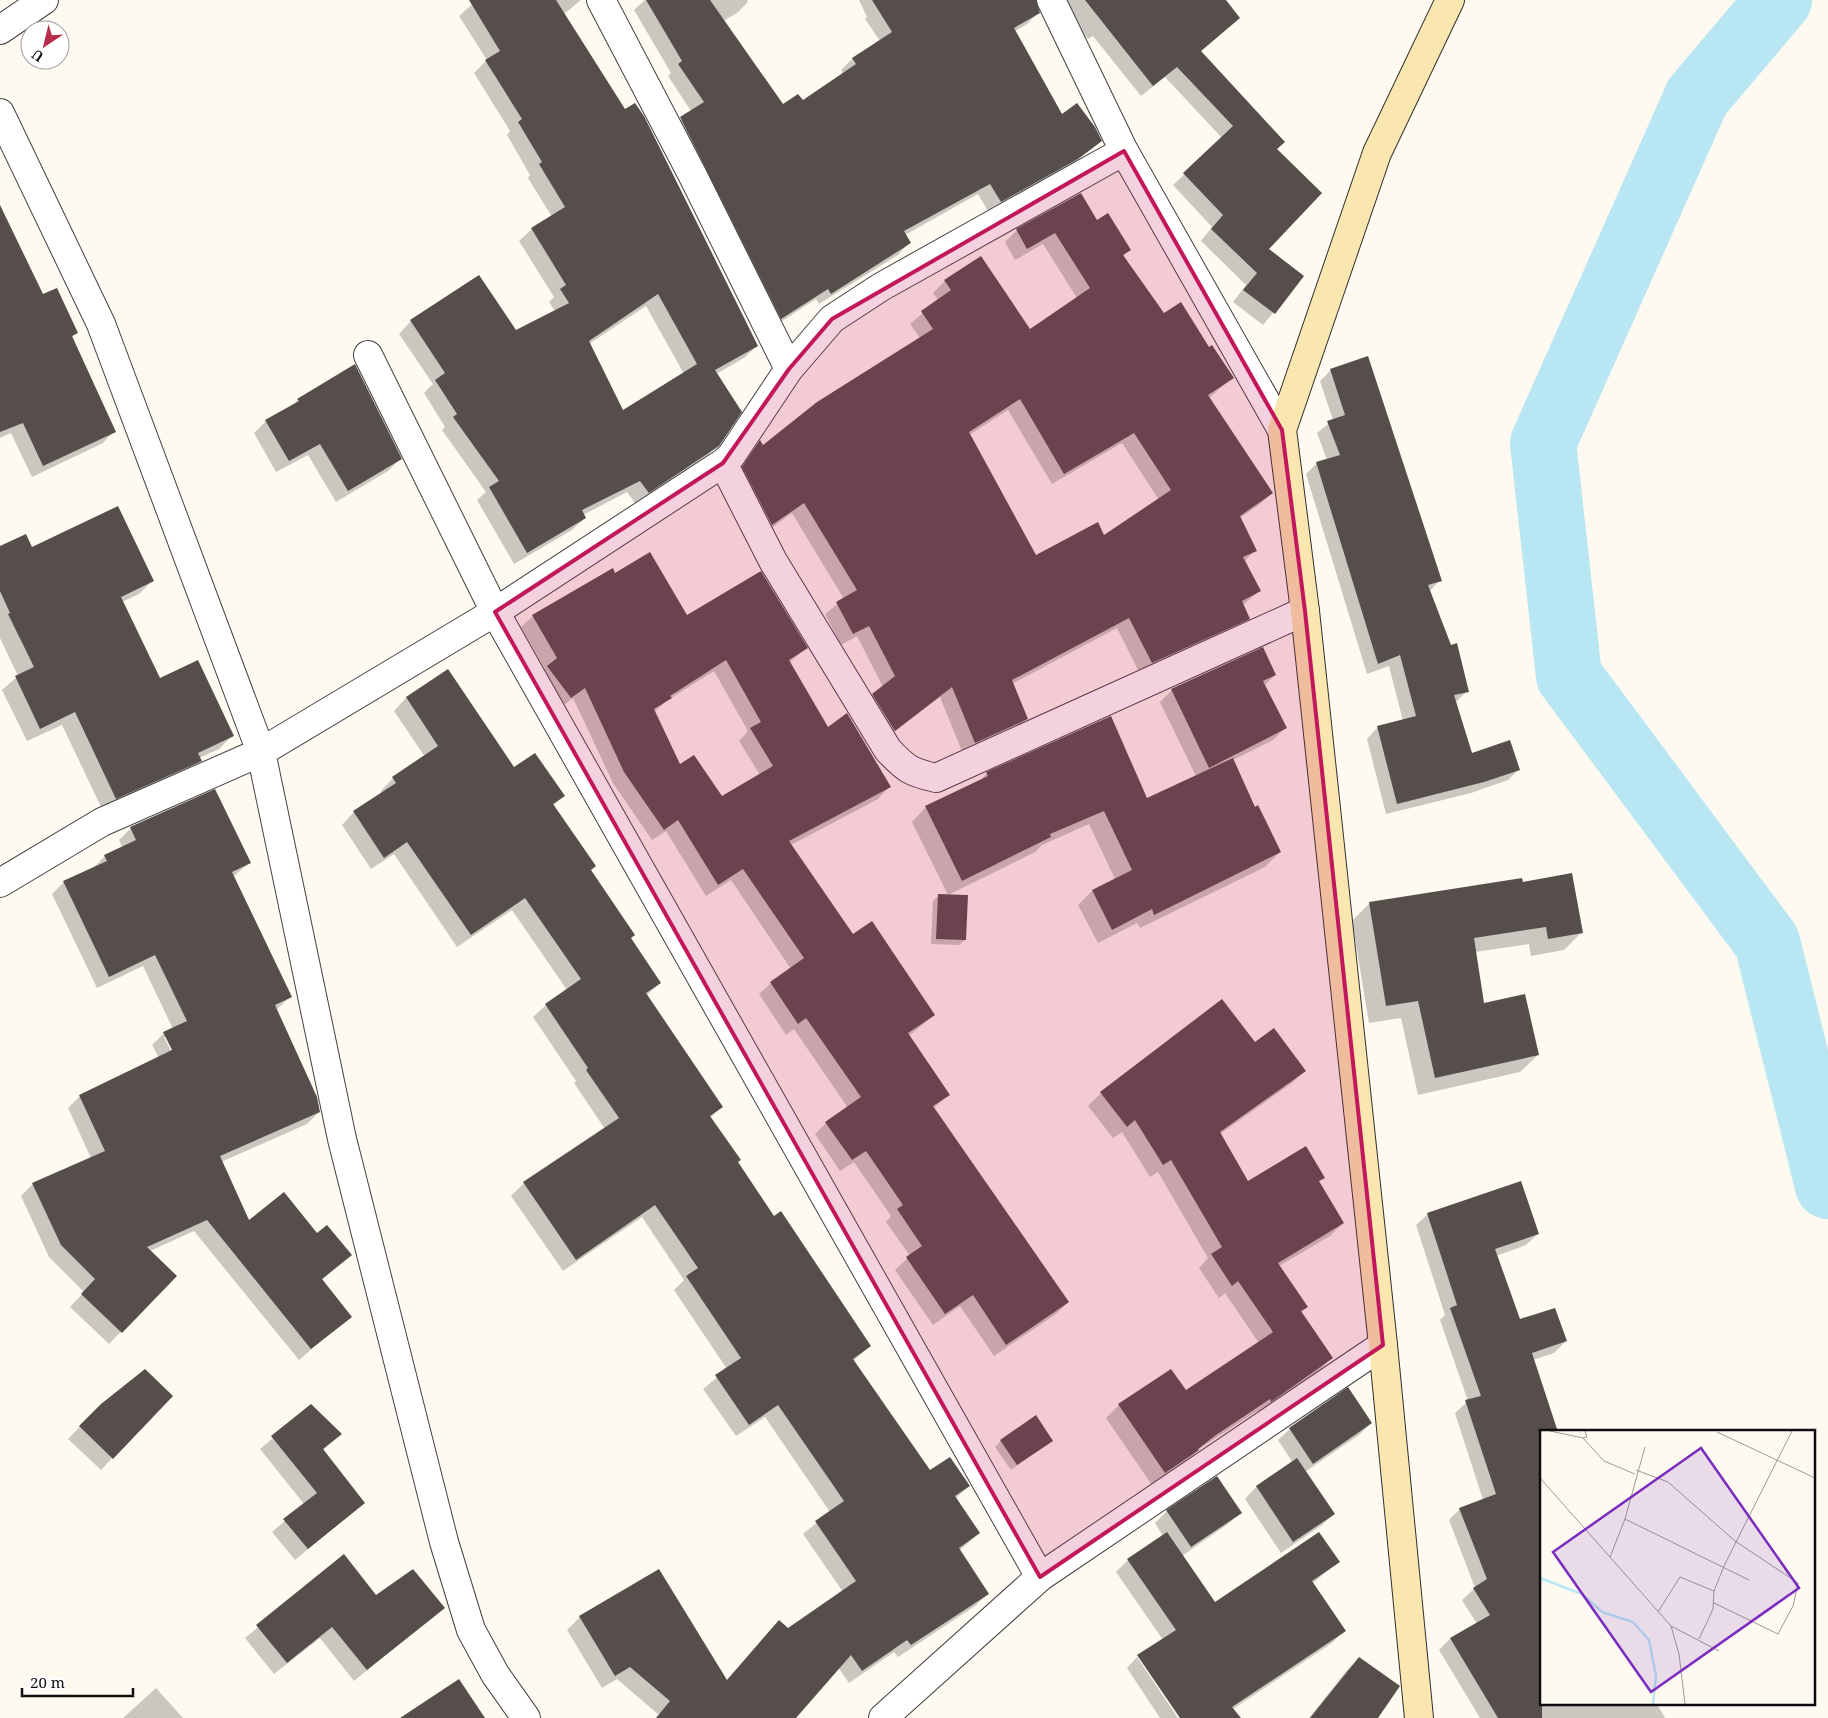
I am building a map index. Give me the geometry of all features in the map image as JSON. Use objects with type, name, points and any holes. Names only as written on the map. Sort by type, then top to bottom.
[{"type":"street","points":[[0,30],[44,0]]},
{"type":"street","points":[[601,0],[693,176],[789,369]]},
{"type":"street","points":[[1051,0],[1124,151],[1282,430],[1306,611],[1383,1345],[1419,1718]]},
{"type":"street","points":[[1282,430],[1377,153],[1450,0]]},
{"type":"street","points":[[0,113],[101,324],[261,752],[342,1139],[444,1542],[471,1630],[495,1674],[526,1718]]},
{"type":"street","points":[[0,883],[102,822],[261,752],[495,612],[723,463],[731,456],[789,369],[832,319],[881,288],[1124,151]]},
{"type":"street","points":[[368,355],[495,612],[1040,1577]]},
{"type":"street","points":[[723,463],[772,560],[888,750],[905,769],[919,774],[936,778],[1306,611]]},
{"type":"street","points":[[883,1718],[1040,1577],[1383,1345]]},
{"type":"highlighted area","points":[[1124,151],[1282,430],[1305,611],[1383,1345],[1040,1577],[495,612],[723,463],[789,369],[832,319]]},
{"type":"building","points":[[469,0],[556,0],[625,109],[635,103],[644,116],[758,346],[715,370],[742,412],[719,446],[649,493],[640,481],[582,510],[586,518],[527,553],[489,487],[499,481],[453,417],[457,414],[435,380],[445,373],[410,320],[479,275],[516,330],[569,303],[560,289],[566,285],[531,228],[565,207],[539,164],[542,162],[518,122],[522,119],[485,60],[500,51]],"holes":[[[658,294],[697,364],[623,410],[589,341]]]},
{"type":"building","points":[[646,0],[710,0],[783,104],[798,94],[803,100],[856,64],[852,58],[892,32],[872,0],[1036,0],[1040,13],[1014,28],[1062,114],[1077,103],[1095,127],[1102,141],[1078,159],[1001,202],[990,184],[904,231],[911,243],[831,294],[828,289],[781,319],[680,117],[704,102],[678,64],[682,61]]},
{"type":"building","points":[[1085,0],[1226,0],[1240,18],[1201,51],[1285,142],[1277,149],[1322,193],[1269,249],[1304,276],[1275,314],[1243,290],[1257,273],[1211,229],[1223,215],[1183,173],[1233,126],[1177,67],[1153,86]]},
{"type":"building","points":[[1081,193],[1097,220],[1108,213],[1131,250],[1123,255],[1164,313],[1181,302],[1209,347],[1212,345],[1234,378],[1208,395],[1273,493],[1240,516],[1257,551],[1243,557],[1261,591],[1242,601],[1250,619],[1152,663],[1129,618],[1012,680],[1028,719],[975,743],[952,687],[895,731],[872,694],[895,676],[869,626],[853,634],[836,602],[857,590],[804,503],[772,525],[742,467],[760,440],[763,445],[817,402],[933,329],[921,311],[951,290],[944,280],[981,256],[1030,329],[1090,288],[1055,233],[1027,249],[1016,229]],"holes":[[[1020,399],[1064,474],[1134,433],[1171,490],[1104,535],[1098,522],[1036,555],[969,432]]]},
{"type":"building","points":[[0,205],[43,294],[57,288],[78,333],[72,336],[116,432],[43,466],[23,423],[0,432]]},
{"type":"building","points":[[1368,356],[1442,581],[1428,585],[1451,645],[1457,643],[1469,692],[1454,695],[1472,753],[1510,740],[1520,770],[1484,782],[1397,804],[1377,726],[1416,716],[1400,655],[1378,664],[1316,462],[1340,455],[1327,421],[1345,415],[1330,369]]},
{"type":"building","points":[[355,364],[402,459],[348,491],[320,444],[289,461],[265,420],[299,401],[297,399]]},
{"type":"building","points":[[118,506],[154,581],[121,597],[160,678],[198,660],[234,736],[198,753],[202,761],[116,799],[75,712],[40,729],[15,676],[34,667],[8,614],[10,613],[0,591],[0,546],[26,534],[32,547]]},
{"type":"building","points":[[650,552],[687,615],[761,571],[808,648],[789,660],[828,727],[847,713],[891,787],[789,841],[853,934],[872,921],[935,1015],[908,1033],[950,1095],[933,1106],[1069,1302],[1006,1345],[973,1295],[945,1314],[906,1257],[922,1246],[897,1209],[903,1205],[866,1151],[852,1160],[825,1122],[861,1097],[806,1018],[798,1024],[770,982],[804,958],[743,869],[718,885],[678,820],[664,830],[624,772],[585,688],[571,698],[547,666],[557,658],[532,615],[613,568],[615,573]],"holes":[[[726,660],[761,722],[750,728],[773,766],[722,796],[694,755],[680,764],[654,709],[672,698],[670,696]]]},
{"type":"building","points":[[1263,647],[1276,675],[1263,681],[1287,728],[1209,768],[1171,689]]},
{"type":"building","points":[[448,669],[514,767],[535,753],[565,796],[553,804],[596,866],[591,870],[635,935],[631,938],[661,983],[646,993],[723,1107],[710,1116],[741,1160],[738,1162],[774,1216],[781,1211],[871,1346],[853,1359],[930,1470],[950,1457],[970,1486],[955,1496],[980,1533],[959,1548],[989,1594],[911,1645],[907,1640],[862,1671],[851,1655],[796,1718],[656,1718],[670,1701],[630,1667],[615,1676],[579,1616],[659,1569],[727,1680],[779,1620],[788,1628],[856,1581],[815,1521],[844,1501],[778,1405],[749,1425],[715,1375],[741,1358],[686,1276],[698,1268],[655,1205],[576,1260],[523,1182],[619,1118],[586,1070],[588,1068],[545,1004],[581,979],[525,898],[471,935],[407,842],[384,858],[353,811],[396,783],[392,777],[438,746],[406,697]]},
{"type":"building","points":[[1111,716],[1147,798],[1233,758],[1255,807],[1258,805],[1281,852],[1154,915],[1152,909],[1112,930],[1092,890],[1132,870],[1104,811],[1050,834],[1051,837],[962,881],[925,806],[988,776],[986,772]]},
{"type":"building","points":[[215,789],[251,863],[232,872],[292,997],[275,1005],[317,1097],[320,1112],[220,1156],[249,1220],[284,1192],[317,1233],[327,1225],[352,1255],[322,1279],[352,1317],[311,1349],[207,1220],[147,1247],[177,1276],[122,1333],[81,1294],[95,1279],[61,1245],[32,1183],[105,1151],[79,1095],[172,1050],[163,1032],[187,1021],[155,955],[109,977],[63,881],[107,861],[104,855],[136,840],[130,827]]},
{"type":"building","points":[[1572,873],[1583,933],[1548,939],[1546,927],[1474,938],[1484,1003],[1525,994],[1539,1055],[1435,1078],[1418,1001],[1386,1006],[1369,902],[1522,878],[1523,882]]},
{"type":"building","points":[[938,894],[968,895],[966,940],[936,939]]},
{"type":"building","points":[[1222,999],[1255,1042],[1274,1028],[1306,1071],[1220,1132],[1248,1181],[1306,1146],[1325,1178],[1319,1181],[1344,1223],[1278,1263],[1308,1307],[1301,1311],[1333,1358],[1271,1402],[1270,1399],[1216,1435],[1199,1450],[1165,1473],[1118,1404],[1171,1369],[1186,1390],[1273,1332],[1238,1281],[1232,1286],[1211,1254],[1222,1247],[1171,1160],[1163,1165],[1135,1120],[1127,1127],[1100,1092]]},
{"type":"building","points":[[1521,1181],[1539,1234],[1495,1249],[1520,1319],[1555,1308],[1567,1341],[1532,1353],[1557,1430],[1540,1430],[1540,1706],[1542,1706],[1542,1718],[1498,1718],[1450,1638],[1490,1615],[1473,1588],[1487,1579],[1459,1508],[1496,1494],[1465,1400],[1481,1396],[1450,1308],[1457,1305],[1427,1213]]},
{"type":"building","points":[[145,1369],[173,1396],[113,1459],[79,1426],[101,1404]]},
{"type":"building","points":[[1348,1387],[1372,1423],[1313,1464],[1289,1428]]},
{"type":"building","points":[[311,1404],[342,1434],[323,1449],[365,1503],[308,1549],[283,1519],[317,1493],[271,1436]]},
{"type":"building","points":[[1036,1415],[1053,1441],[1017,1465],[1000,1440]]},
{"type":"building","points":[[1297,1458],[1335,1514],[1293,1542],[1256,1486]]},
{"type":"building","points":[[1217,1476],[1242,1513],[1191,1547],[1166,1510]]},
{"type":"building","points":[[1167,1532],[1215,1602],[1319,1532],[1340,1562],[1312,1581],[1346,1631],[1232,1707],[1241,1718],[1180,1718],[1137,1655],[1176,1630],[1127,1559]]},
{"type":"building","points":[[344,1554],[376,1595],[413,1569],[445,1608],[367,1670],[332,1627],[287,1663],[256,1625]]},
{"type":"building","points":[[1359,1657],[1400,1686],[1378,1718],[1310,1718]]},
{"type":"building","points":[[459,1679],[485,1718],[400,1718]]},
{"type":"waterway","points":[[1779,0],[1697,97],[1543,443],[1569,676],[1767,942],[1828,1186]]}]
